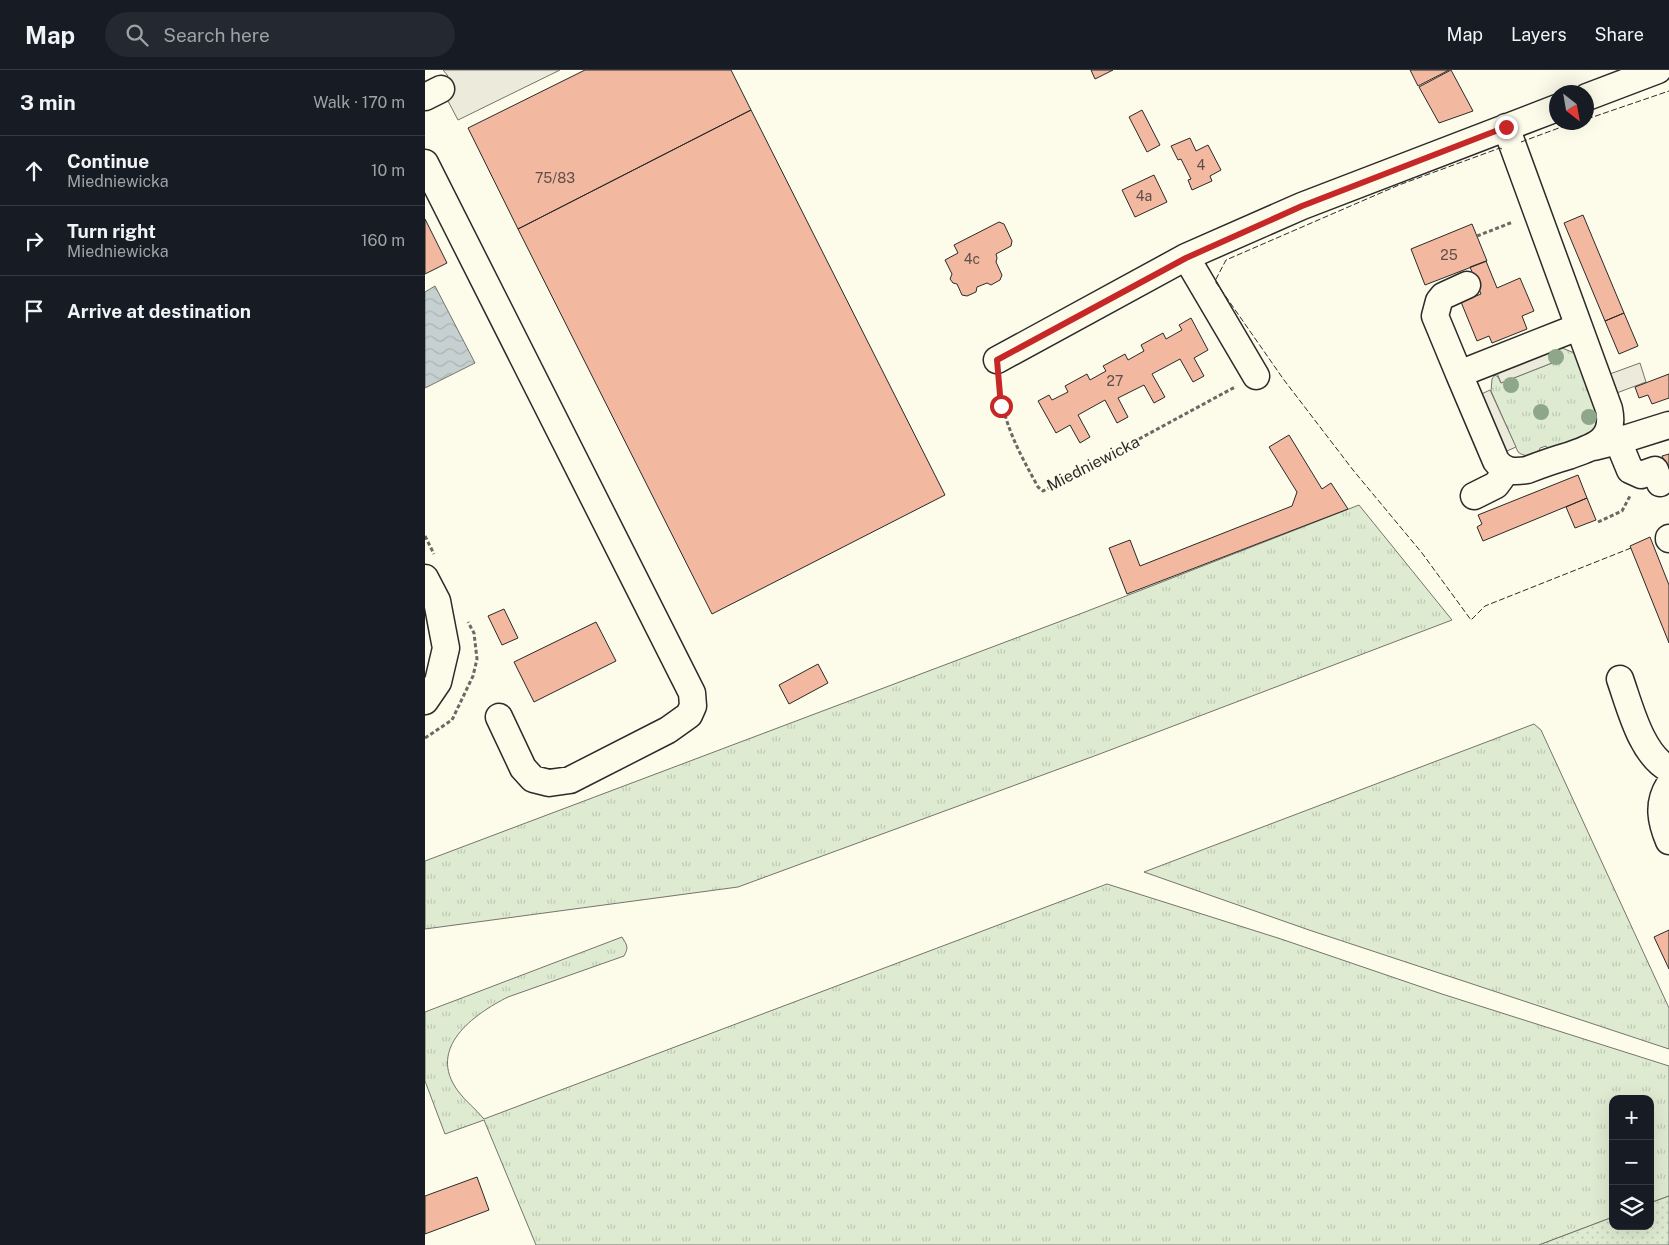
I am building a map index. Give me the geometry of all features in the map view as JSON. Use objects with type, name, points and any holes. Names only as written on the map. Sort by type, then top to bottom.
[{"type":"street","points":[[1594,94],[1658,70]]},
{"type":"street","points":[[997,360],[1186,258],[1302,206],[1549,111]]},
{"type":"street","points":[[1506,127],[1610,414],[1606,444]]},
{"type":"street","points":[[425,163],[692,693],[693,706],[689,715],[668,730],[570,780],[549,783],[533,779],[523,768],[499,717]]},
{"type":"street","points":[[1186,258],[1256,376]]},
{"type":"street","points":[[1467,285],[1443,296],[1439,301],[1435,316],[1496,461],[1500,466],[1507,470],[1527,470],[1669,425]]},
{"type":"street","points":[[1459,374],[1578,327]]},
{"type":"street","points":[[1606,444],[1632,472],[1651,479]]},
{"type":"street","points":[[1474,496],[1496,485],[1507,470]]},
{"type":"street","points":[[425,578],[437,601],[446,648],[438,682],[425,702]]},
{"type":"street","points":[[1620,679],[1648,748],[1655,759],[1669,769]]},
{"type":"street","points":[[1669,785],[1662,799],[1661,806],[1663,825],[1669,841]]},
{"type":"path","points":[[1477,236],[1537,212]]},
{"type":"path","name":"Miedniewicka","points":[[997,360],[1001,406],[1011,434],[1038,487],[1043,490],[1256,376]]},
{"type":"path","points":[[1598,522],[1622,511],[1651,479]]},
{"type":"path","points":[[425,738],[452,720],[473,676]]},
{"type":"green space","points":[[1562,348],[1577,354],[1581,358],[1599,421],[1589,436],[1548,449],[1546,446],[1540,448],[1539,452],[1523,455],[1518,452],[1491,391],[1492,379],[1495,375],[1501,383],[1552,363],[1550,351]]},
{"type":"green space","points":[[1359,505],[1452,620],[1097,755],[738,887],[425,929],[425,861],[1085,612]]},
{"type":"green space","points":[[1534,724],[1541,730],[1669,1008],[1669,1049],[1309,930],[1144,872]]},
{"type":"green space","points":[[1107,884],[1669,1066],[1669,1196],[1654,1202],[1654,1095],[1609,1095],[1609,1219],[1539,1245],[536,1245],[484,1120],[445,1134],[425,1081],[425,1012],[622,937],[627,946],[624,956],[508,997],[481,1013],[458,1034],[451,1047],[448,1061],[450,1075],[461,1095],[484,1119]]},
{"type":"green space","points":[[1669,1196],[1669,1245],[1539,1245],[1609,1219],[1609,1230],[1654,1230],[1654,1202]]},
{"type":"shaded area","points":[[443,70],[560,70],[458,120],[438,82],[448,76]]},
{"type":"shaded area","points":[[1547,349],[1552,363],[1501,383],[1495,368]]},
{"type":"shaded area","points":[[1640,363],[1646,382],[1614,394],[1607,375]]},
{"type":"shaded area","points":[[1490,390],[1516,447],[1500,454],[1475,397]]},
{"type":"water","points":[[435,286],[475,363],[425,388],[425,292]]},
{"type":"building","points":[[585,70],[731,70],[751,110],[518,229],[468,128]]},
{"type":"building","points":[[1091,70],[1113,70],[1095,79]]},
{"type":"building","points":[[1410,70],[1449,70],[1418,86]]},
{"type":"building","points":[[1451,70],[1473,111],[1439,123],[1419,87]]},
{"type":"building","points":[[751,110],[945,495],[712,614],[518,229]]},
{"type":"building","points":[[1142,110],[1160,145],[1147,152],[1129,117]]},
{"type":"building","points":[[1190,138],[1196,151],[1208,145],[1221,170],[1210,176],[1212,181],[1192,190],[1188,180],[1191,179],[1181,159],[1178,160],[1171,146]]},
{"type":"building","points":[[1154,175],[1167,202],[1135,217],[1122,190]]},
{"type":"building","points":[[1583,215],[1624,313],[1605,321],[1564,223]]},
{"type":"building","points":[[425,219],[447,263],[425,274]]},
{"type":"building","points":[[999,222],[1004,224],[1012,241],[1011,246],[996,254],[996,262],[1002,275],[1000,280],[991,285],[987,283],[977,287],[976,292],[967,296],[962,295],[957,284],[953,283],[950,279],[952,274],[945,260],[958,253],[954,245]]},
{"type":"building","points":[[1472,224],[1487,261],[1425,285],[1411,249]]},
{"type":"building","points":[[1486,261],[1497,288],[1520,278],[1534,311],[1522,316],[1527,329],[1492,343],[1489,336],[1477,341],[1461,302],[1481,294],[1470,267]]},
{"type":"building","points":[[1624,313],[1638,346],[1619,354],[1605,321]]},
{"type":"building","points":[[1191,318],[1208,350],[1194,358],[1204,376],[1193,382],[1180,359],[1152,374],[1165,397],[1154,403],[1144,385],[1118,398],[1128,417],[1117,423],[1105,400],[1078,415],[1090,437],[1080,443],[1070,425],[1056,433],[1038,401],[1049,395],[1052,400],[1068,392],[1065,386],[1087,374],[1090,380],[1106,371],[1103,366],[1125,354],[1128,360],[1144,351],[1141,345],[1163,333],[1166,339],[1182,330],[1179,325]]},
{"type":"building","points":[[1669,374],[1669,398],[1652,404],[1648,395],[1639,398],[1635,387]]},
{"type":"building","points":[[1289,435],[1322,489],[1331,483],[1348,509],[1127,594],[1109,548],[1130,540],[1140,566],[1292,506],[1297,492],[1269,447]]},
{"type":"building","points":[[1669,454],[1669,471],[1662,456]]},
{"type":"building","points":[[1578,475],[1587,498],[1483,541],[1477,527],[1482,524],[1478,515]]},
{"type":"building","points":[[1587,498],[1596,520],[1575,528],[1566,507]]},
{"type":"building","points":[[1650,537],[1669,585],[1669,643],[1630,546]]},
{"type":"building","points":[[504,609],[518,638],[502,645],[488,616]]},
{"type":"building","points":[[596,622],[616,661],[534,702],[514,662]]},
{"type":"building","points":[[818,664],[828,683],[789,704],[779,685]]},
{"type":"building","points":[[1669,930],[1669,969],[1654,937]]},
{"type":"building","points":[[477,1177],[489,1210],[425,1234],[425,1196]]},
{"type":"fence","points":[[1594,117],[1669,91]]},
{"type":"fence","points":[[1521,142],[1553,130]]},
{"type":"fence","points":[[1502,149],[1500,148],[1399,185],[1226,260],[1215,281],[1284,380],[1353,470],[1422,553],[1471,620],[1485,606],[1631,548]]},
{"type":"route","points":[[1001,406],[997,360],[1186,258],[1302,206],[1506,127]]}]
